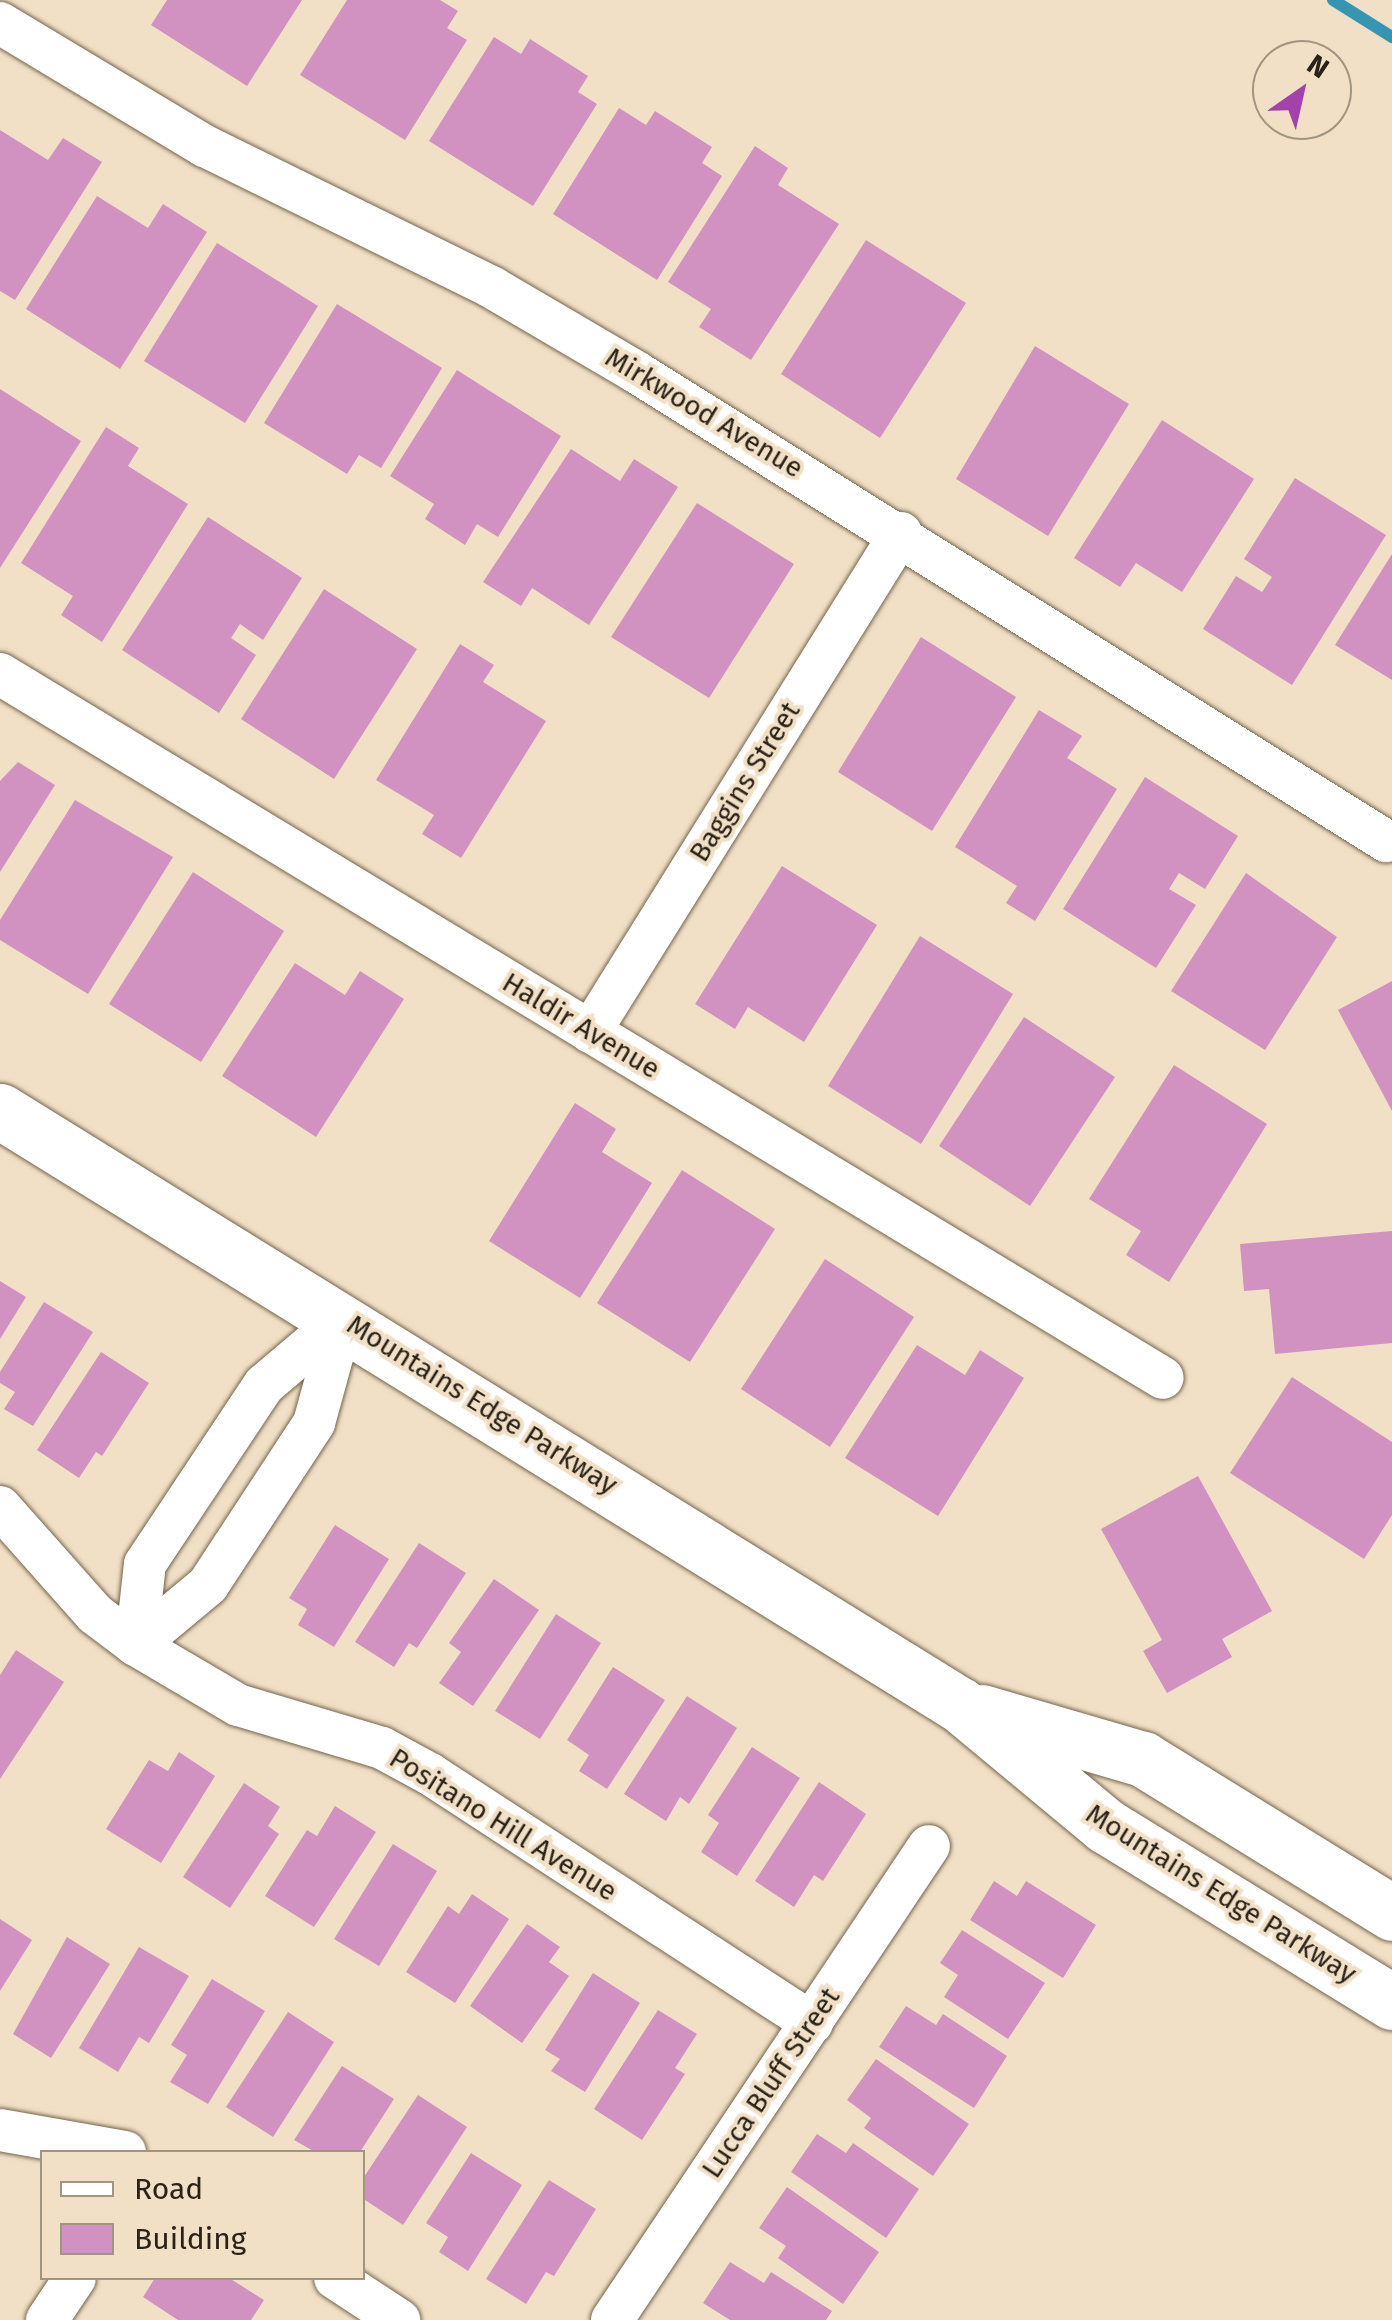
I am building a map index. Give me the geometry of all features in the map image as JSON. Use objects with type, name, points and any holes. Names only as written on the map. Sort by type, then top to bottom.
[{"type":"street","name":"Mirkwood Avenue","points":[[0,23],[205,146],[493,288],[901,534],[1386,841]]},
{"type":"street","name":"Baggins Street","points":[[590,1032],[901,534]]},
{"type":"street","name":"Haldir Avenue","points":[[0,674],[1162,1378]]},
{"type":"street","name":"Mountains Edge Parkway","points":[[0,1111],[343,1318],[960,1706],[1106,1826],[1392,2002]]},
{"type":"street","points":[[136,1645],[208,1585],[314,1424],[343,1318]]},
{"type":"street","points":[[136,1645],[145,1564],[264,1384],[343,1318]]},
{"type":"street","name":"Positano Hill Avenue","points":[[0,1507],[95,1614],[136,1645],[238,1706],[382,1748],[430,1774],[812,2023]]},
{"type":"street","name":"Mountains Edge Parkway","points":[[960,1706],[1143,1759],[1392,1913]]},
{"type":"street","name":"Lucca Bluff Street","points":[[612,2320],[929,1846]]},
{"type":"street","points":[[0,2130],[115,2150]]},
{"type":"street","points":[[47,2320],[75,2280]]},
{"type":"street","points":[[337,2280],[400,2320]]},
{"type":"building","points":[[167,0],[302,0],[247,86],[151,25]]},
{"type":"building","points":[[347,0],[440,0],[458,11],[447,28],[467,40],[405,140],[300,75]]},
{"type":"building","points":[[494,37],[521,54],[530,39],[588,76],[578,92],[597,104],[533,206],[429,141]]},
{"type":"building","points":[[619,108],[646,125],[655,111],[712,147],[702,163],[722,176],[657,280],[553,214]]},
{"type":"building","points":[[0,130],[48,160],[63,138],[102,162],[15,300],[0,291]]},
{"type":"building","points":[[755,146],[788,168],[778,185],[839,224],[751,360],[699,327],[711,309],[668,282]]},
{"type":"building","points":[[97,196],[148,228],[163,204],[207,232],[120,369],[26,309]]},
{"type":"building","points":[[866,240],[966,303],[880,438],[781,374]]},
{"type":"building","points":[[217,243],[318,306],[245,423],[144,361]]},
{"type":"building","points":[[337,304],[442,368],[381,468],[359,455],[347,474],[264,423]]},
{"type":"building","points":[[1035,346],[1129,404],[1048,536],[956,479]]},
{"type":"building","points":[[457,370],[561,436],[498,537],[477,524],[465,545],[425,519],[434,504],[390,476]]},
{"type":"building","points":[[0,389],[81,441],[0,568]]},
{"type":"building","points":[[1162,420],[1254,479],[1182,592],[1136,563],[1120,587],[1074,558]]},
{"type":"building","points":[[106,427],[139,448],[128,466],[188,504],[102,642],[61,615],[73,596],[21,563]]},
{"type":"building","points":[[571,449],[620,481],[634,459],[678,487],[589,625],[532,588],[521,606],[483,582]]},
{"type":"building","points":[[1295,478],[1386,535],[1292,685],[1203,629],[1236,576],[1262,592],[1272,577],[1244,559]]},
{"type":"building","points":[[697,503],[794,564],[709,698],[611,637]]},
{"type":"building","points":[[208,517],[302,578],[263,640],[240,624],[231,638],[256,655],[219,713],[122,650]]},
{"type":"building","points":[[1392,554],[1392,680],[1335,645]]},
{"type":"building","points":[[324,589],[417,649],[334,779],[241,719]]},
{"type":"building","points":[[921,637],[1016,697],[932,831],[838,772]]},
{"type":"building","points":[[460,644],[494,665],[483,682],[546,721],[461,858],[422,834],[434,815],[376,780]]},
{"type":"building","points":[[1039,710],[1082,736],[1067,758],[1117,789],[1035,921],[1006,903],[1017,886],[955,847]]},
{"type":"building","points":[[18,762],[55,785],[0,872],[0,781]]},
{"type":"building","points":[[1145,777],[1238,836],[1205,889],[1179,873],[1169,889],[1196,905],[1156,968],[1063,909]]},
{"type":"building","points":[[75,800],[173,857],[88,994],[0,940],[0,920]]},
{"type":"building","points":[[782,866],[877,925],[804,1042],[748,1007],[735,1029],[695,1004]]},
{"type":"building","points":[[193,872],[284,931],[201,1062],[109,1004]]},
{"type":"building","points":[[1246,873],[1337,937],[1265,1050],[1171,991]]},
{"type":"building","points":[[920,936],[1013,994],[921,1144],[828,1086]]},
{"type":"building","points":[[295,963],[345,995],[360,971],[404,999],[316,1137],[222,1076]]},
{"type":"building","points":[[1392,981],[1392,1111],[1338,1010]]},
{"type":"building","points":[[1024,1017],[1115,1077],[1030,1206],[939,1146]]},
{"type":"building","points":[[1174,1065],[1267,1124],[1169,1282],[1126,1255],[1141,1231],[1089,1199]]},
{"type":"building","points":[[575,1103],[616,1129],[602,1152],[652,1183],[580,1298],[489,1241]]},
{"type":"building","points":[[682,1170],[775,1229],[690,1362],[597,1303]]},
{"type":"building","points":[[1392,1231],[1392,1343],[1275,1354],[1269,1289],[1244,1291],[1240,1244]]},
{"type":"building","points":[[825,1259],[914,1317],[830,1447],[741,1389]]},
{"type":"building","points":[[0,1281],[26,1297],[0,1339]]},
{"type":"building","points":[[44,1302],[93,1332],[33,1426],[4,1409],[15,1392],[0,1383],[0,1372]]},
{"type":"building","points":[[917,1345],[965,1375],[980,1350],[1024,1378],[938,1516],[845,1458]]},
{"type":"building","points":[[101,1352],[149,1383],[102,1456],[96,1452],[79,1478],[37,1450]]},
{"type":"building","points":[[1292,1377],[1392,1442],[1392,1515],[1364,1559],[1230,1473]]},
{"type":"building","points":[[1198,1476],[1272,1611],[1222,1639],[1232,1657],[1167,1693],[1143,1651],[1162,1640],[1101,1529]]},
{"type":"building","points":[[335,1525],[389,1559],[334,1647],[298,1625],[307,1609],[289,1598]]},
{"type":"building","points":[[419,1543],[466,1573],[417,1648],[409,1643],[394,1667],[355,1642]]},
{"type":"building","points":[[494,1579],[539,1610],[473,1706],[439,1683],[461,1652],[449,1643]]},
{"type":"building","points":[[556,1614],[601,1643],[540,1739],[495,1711]]},
{"type":"building","points":[[16,1650],[64,1682],[0,1779],[0,1675]]},
{"type":"building","points":[[613,1667],[665,1700],[607,1789],[579,1771],[589,1755],[567,1740]]},
{"type":"building","points":[[687,1696],[737,1728],[689,1804],[680,1797],[666,1821],[624,1794]]},
{"type":"building","points":[[752,1747],[800,1778],[737,1876],[701,1852],[719,1823],[708,1815]]},
{"type":"building","points":[[179,1752],[215,1776],[161,1863],[106,1829],[149,1760],[168,1771]]},
{"type":"building","points":[[819,1782],[866,1814],[823,1881],[814,1875],[794,1907],[755,1881]]},
{"type":"building","points":[[244,1783],[280,1807],[268,1826],[279,1834],[230,1908],[183,1877]]},
{"type":"building","points":[[335,1806],[376,1832],[314,1927],[265,1896],[307,1830],[317,1836]]},
{"type":"building","points":[[393,1844],[437,1871],[379,1966],[334,1939]]},
{"type":"building","points":[[994,1881],[1017,1896],[1026,1881],[1096,1925],[1063,1978],[970,1920]]},
{"type":"building","points":[[472,1894],[509,1919],[455,2003],[406,1972],[448,1906],[459,1914]]},
{"type":"building","points":[[0,1919],[32,1940],[0,1991]]},
{"type":"building","points":[[527,1924],[560,1947],[549,1962],[569,1976],[522,2043],[470,2006]]},
{"type":"building","points":[[962,1930],[1045,1983],[1008,2039],[944,1997],[958,1975],[940,1963]]},
{"type":"building","points":[[67,1937],[110,1964],[51,2058],[13,2034]]},
{"type":"building","points":[[139,1947],[189,1976],[149,2043],[139,2037],[118,2072],[79,2048]]},
{"type":"building","points":[[593,1973],[640,2003],[585,2092],[551,2071],[560,2059],[545,2050]]},
{"type":"building","points":[[212,1979],[265,2011],[208,2104],[170,2082],[187,2055],[171,2045]]},
{"type":"building","points":[[906,2006],[936,2025],[943,2014],[1007,2056],[974,2108],[879,2047]]},
{"type":"building","points":[[658,2010],[697,2034],[675,2068],[685,2074],[642,2140],[594,2109]]},
{"type":"building","points":[[288,2012],[334,2042],[273,2137],[226,2107]]},
{"type":"building","points":[[876,2059],[969,2124],[933,2176],[864,2128],[871,2118],[847,2100]]},
{"type":"building","points":[[342,2066],[394,2099],[361,2150],[312,2150],[294,2140]]},
{"type":"building","points":[[418,2095],[467,2127],[403,2225],[365,2200],[365,2175]]},
{"type":"building","points":[[817,2134],[846,2153],[853,2143],[919,2189],[886,2238],[791,2172]]},
{"type":"building","points":[[471,2153],[522,2185],[468,2271],[439,2252],[448,2237],[426,2223]]},
{"type":"building","points":[[549,2180],[596,2209],[554,2276],[546,2272],[526,2304],[486,2279]]},
{"type":"building","points":[[787,2187],[879,2252],[843,2304],[778,2258],[786,2246],[759,2228]]},
{"type":"building","points":[[730,2262],[764,2283],[771,2272],[832,2311],[826,2320],[730,2320],[703,2303]]},
{"type":"building","points":[[154,2280],[232,2280],[264,2300],[251,2320],[178,2320],[143,2297]]},
{"type":"waterway","points":[[1333,0],[1392,37]]}]
